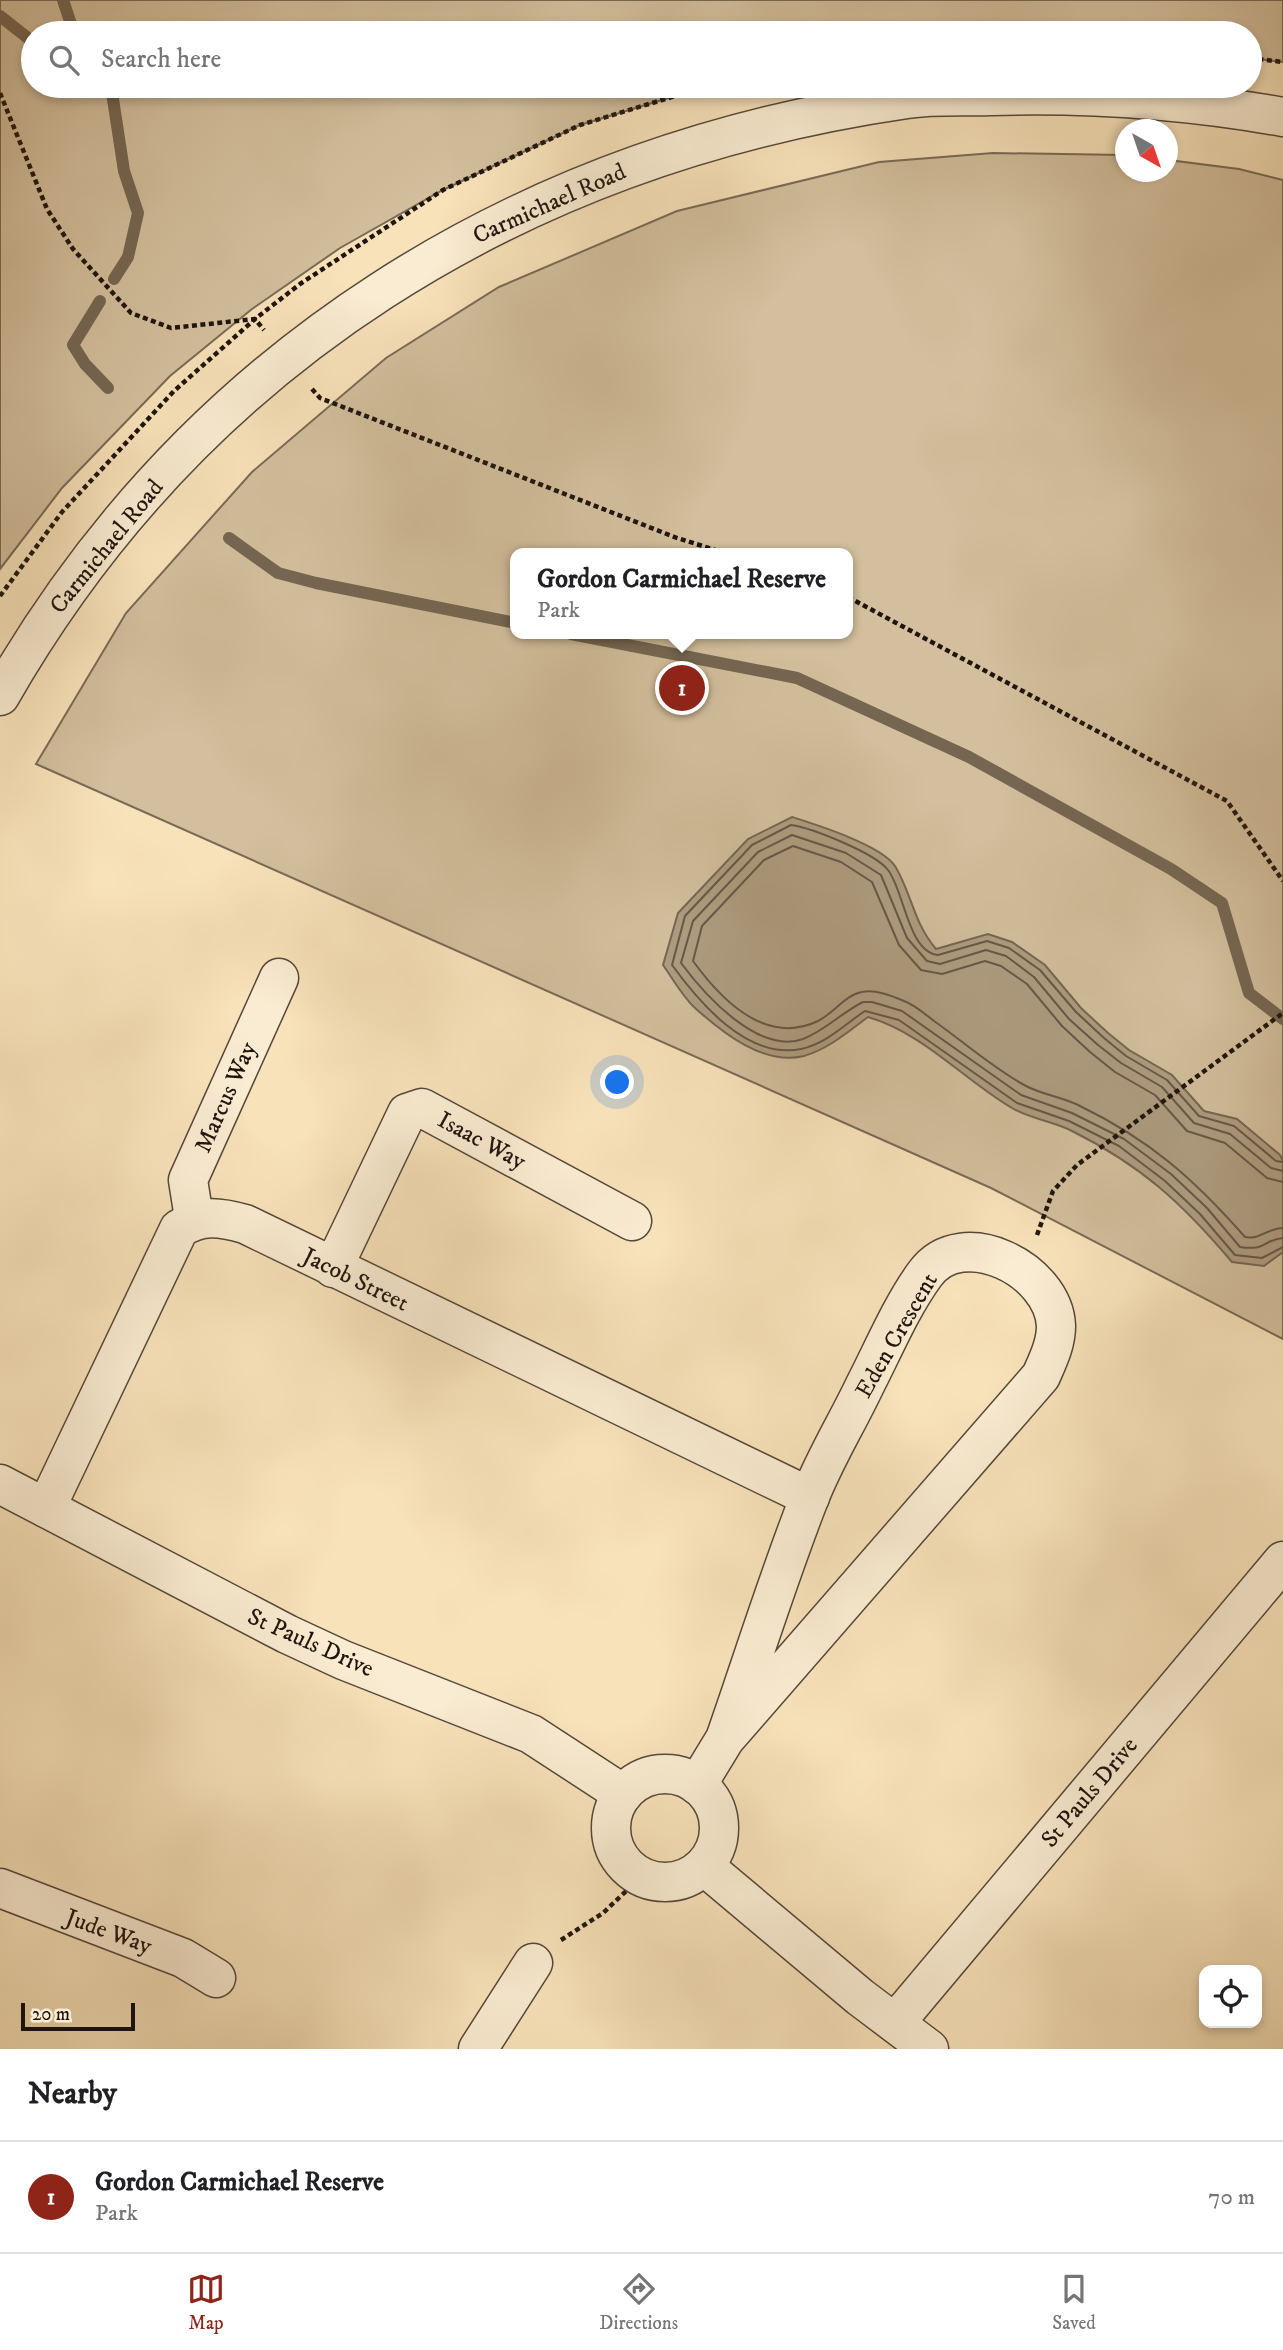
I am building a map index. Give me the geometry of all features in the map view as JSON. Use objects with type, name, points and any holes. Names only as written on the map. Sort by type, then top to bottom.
[{"type":"street","name":"Carmichael Road","points":[[0,696],[40,626],[86,565],[155,484],[244,394],[286,357],[371,296],[459,243],[536,205],[607,174],[691,145],[800,119],[910,99],[971,98]]},
{"type":"street","name":"Carmichael Road","points":[[1130,98],[1201,102],[1283,117]]},
{"type":"street","name":"Marcus Way","points":[[194,1219],[188,1180],[279,978]]},
{"type":"street","name":"Isaac Way","points":[[333,1268],[408,1113],[422,1108],[632,1222]]},
{"type":"street","name":"Jacob Street","points":[[194,1219],[220,1217],[245,1224],[810,1497]]},
{"type":"street","points":[[46,1508],[179,1229],[194,1219]]},
{"type":"street","name":"Eden Crescent","points":[[697,1785],[725,1739],[1041,1376],[1054,1343],[1056,1324],[1041,1287],[1025,1271],[997,1256],[968,1252],[946,1258],[927,1271],[893,1329],[810,1497],[725,1739]]},
{"type":"street","name":"St Pauls Drive","points":[[0,1484],[287,1634],[343,1660],[531,1734],[623,1794]]},
{"type":"street","name":"St Pauls Drive","points":[[895,2023],[1283,1561]]},
{"type":"street","points":[[658,1775],[682,1777],[697,1785],[710,1798],[718,1824],[714,1851],[704,1866],[691,1876],[674,1882],[658,1882],[641,1877],[627,1868],[611,1840],[614,1808],[623,1794],[635,1783],[658,1775]]},
{"type":"street","points":[[704,1866],[849,1988],[929,2049]]},
{"type":"street","name":"Jude Way","points":[[0,1888],[183,1958],[216,1978]]},
{"type":"street","points":[[478,2049],[533,1962]]},
{"type":"path","points":[[1262,59],[1283,62]]},
{"type":"path","points":[[0,93],[47,209],[73,249],[131,313],[171,328],[255,319]]},
{"type":"path","points":[[320,398],[677,538],[709,548]]},
{"type":"path","points":[[853,600],[1227,801],[1283,881]]},
{"type":"path","points":[[1077,1165],[1283,1013]]},
{"type":"path","points":[[533,1962],[572,1931],[603,1913],[641,1877]]},
{"type":"shaded area","points":[[0,0],[1283,0],[1283,62],[1262,59],[1262,21],[21,21],[21,98],[669,98],[580,125],[443,190],[340,248],[252,309],[170,376],[62,488],[0,569]]},
{"type":"shaded area","points":[[993,153],[1115,155],[1115,182],[1178,182],[1178,161],[1239,169],[1283,180],[1283,1339],[991,1188],[36,764],[126,613],[252,472],[386,358],[499,287],[677,211],[879,162]]},
{"type":"water","points":[[792,817],[863,843],[888,858],[901,876],[922,929],[936,949],[988,934],[1012,942],[1045,965],[1081,1008],[1108,1033],[1129,1050],[1172,1075],[1204,1111],[1237,1119],[1280,1155],[1283,1161],[1283,1252],[1264,1266],[1232,1262],[1178,1204],[1120,1158],[1065,1128],[1012,1108],[925,1045],[888,1024],[868,1017],[821,1049],[804,1056],[789,1058],[759,1052],[745,1045],[695,1008],[663,965],[678,913],[748,839]]},
{"type":"waterway","points":[[63,0],[70,21]]},
{"type":"waterway","points":[[0,16],[21,33]]},
{"type":"waterway","points":[[113,98],[124,171],[138,213],[128,257],[114,279]]},
{"type":"waterway","points":[[100,301],[73,345],[85,364],[108,388]]},
{"type":"waterway","points":[[229,538],[278,573],[510,622]]},
{"type":"waterway","points":[[597,639],[797,678],[969,757],[1171,869],[1222,903],[1249,993],[1283,1019]]},
{"type":"place","name":"Gordon Carmichael Reserve","points":[[682,688]]}]
